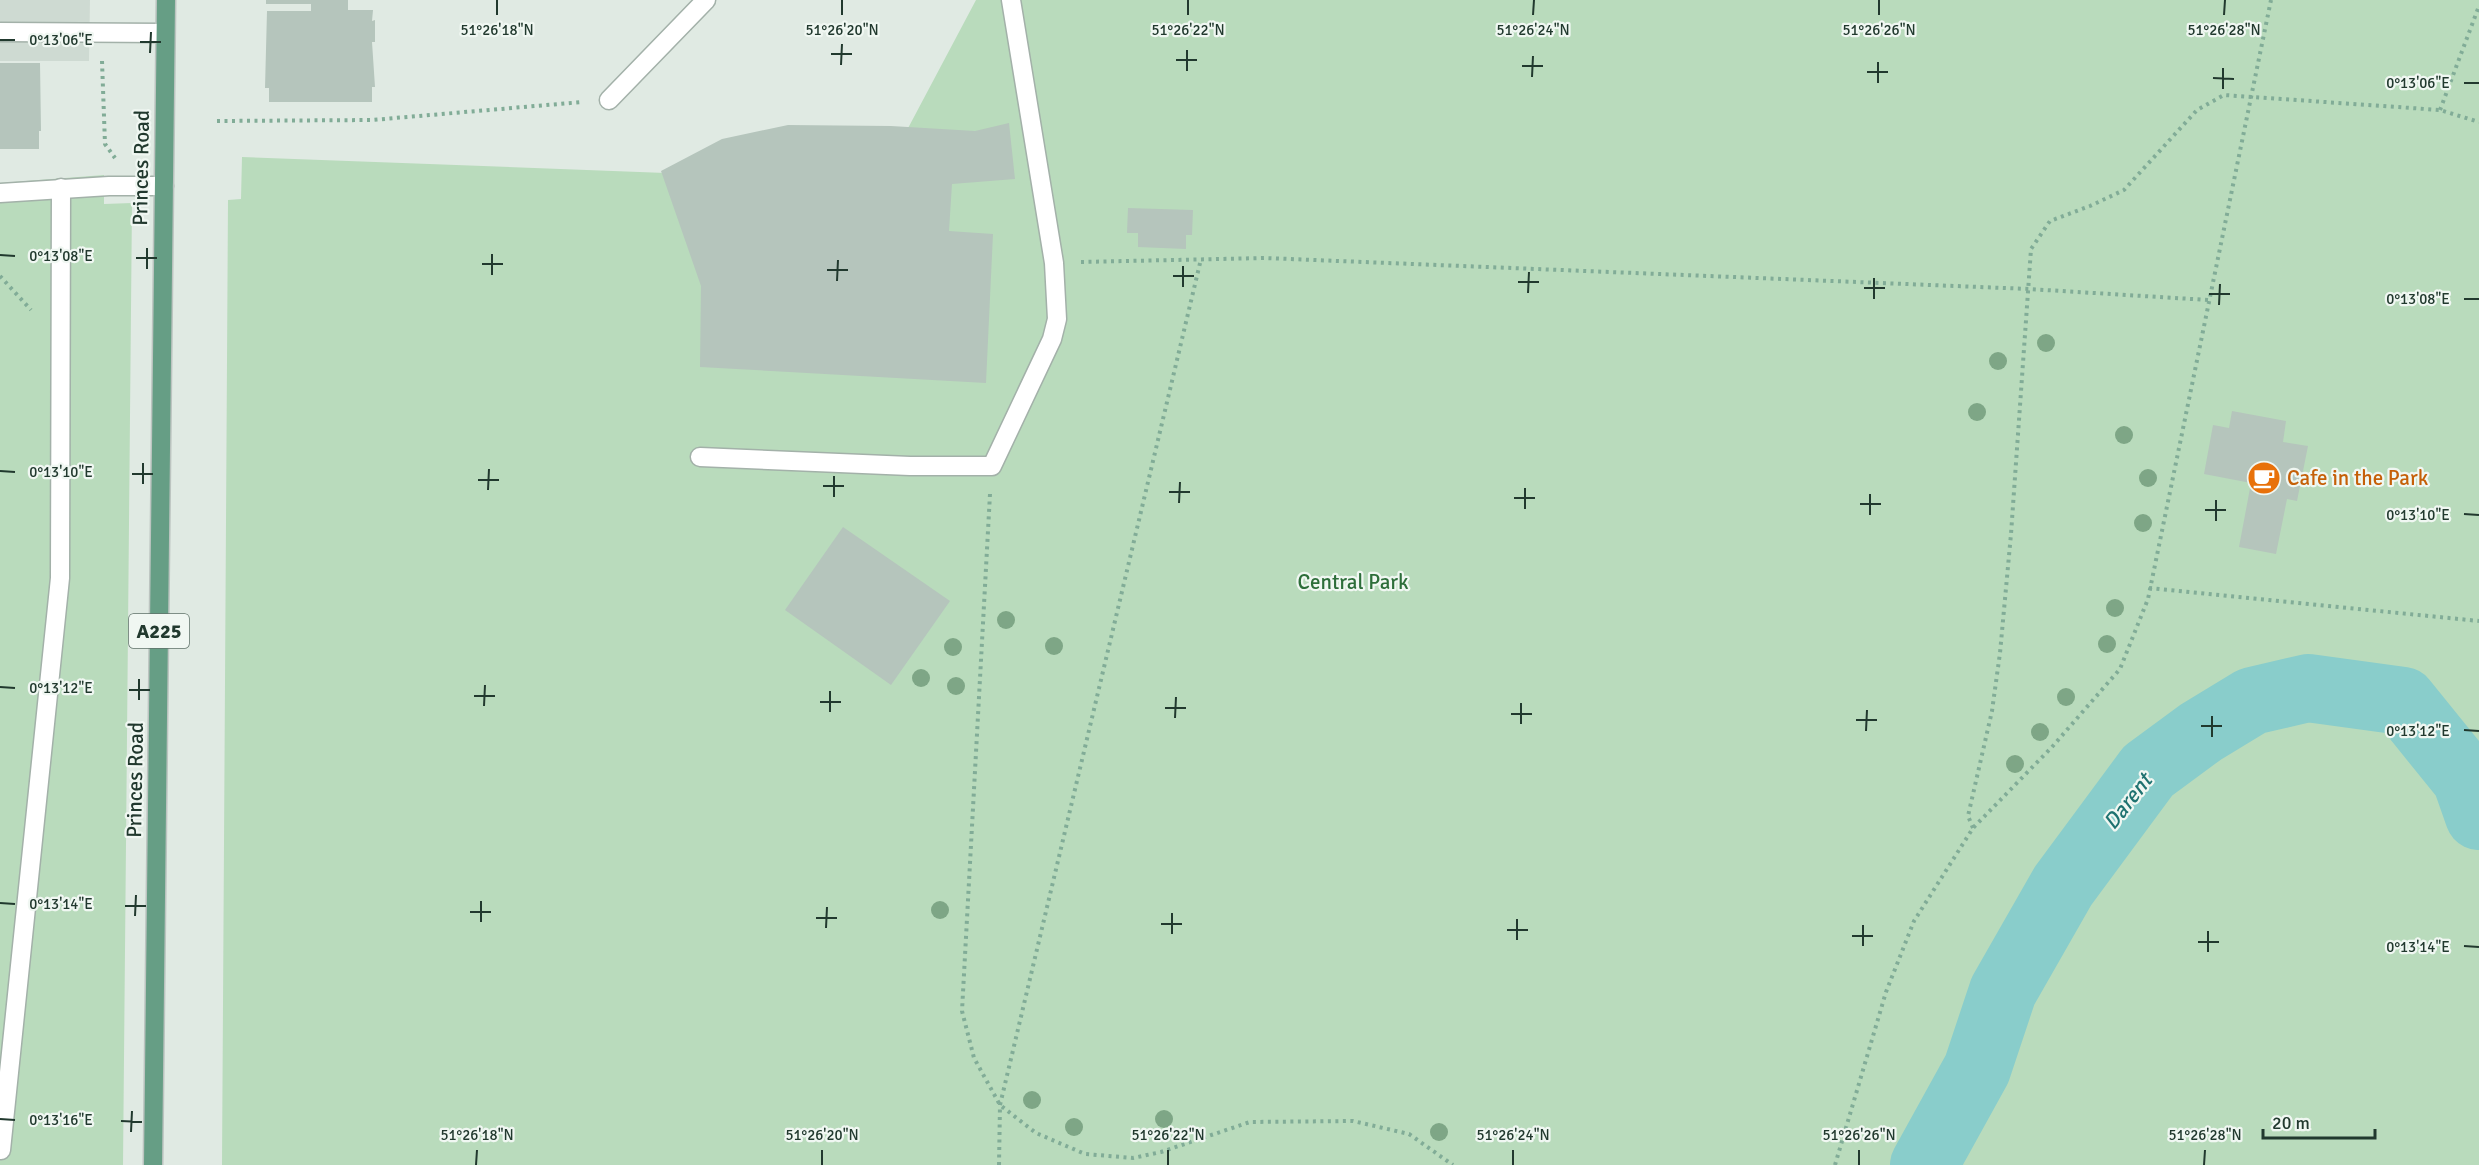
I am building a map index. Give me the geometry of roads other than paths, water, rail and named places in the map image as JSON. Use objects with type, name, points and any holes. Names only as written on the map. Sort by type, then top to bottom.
[{"type":"main road","name":"Princes Road","points":[[153,1165],[166,0]]},
{"type":"street","points":[[609,100],[706,0]]},
{"type":"street","points":[[700,457],[910,466],[992,466],[1052,339],[1057,305],[1054,263],[1011,0]]},
{"type":"street","points":[[0,32],[165,33]]},
{"type":"street","points":[[0,193],[61,188],[164,186]]},
{"type":"street","points":[[1,1150],[60,578],[61,188]]},
{"type":"waterway","name":"Darent","points":[[1924,1165],[1977,1069],[2003,991],[2063,886],[2148,771],[2201,732],[2252,701],[2308,688],[2403,701],[2466,779],[2479,816]]},
{"type":"place","name":"Cafe in the Park","points":[[2264,478]]},
{"type":"park label","name":"Central Park","points":[[1353,582]]}]
